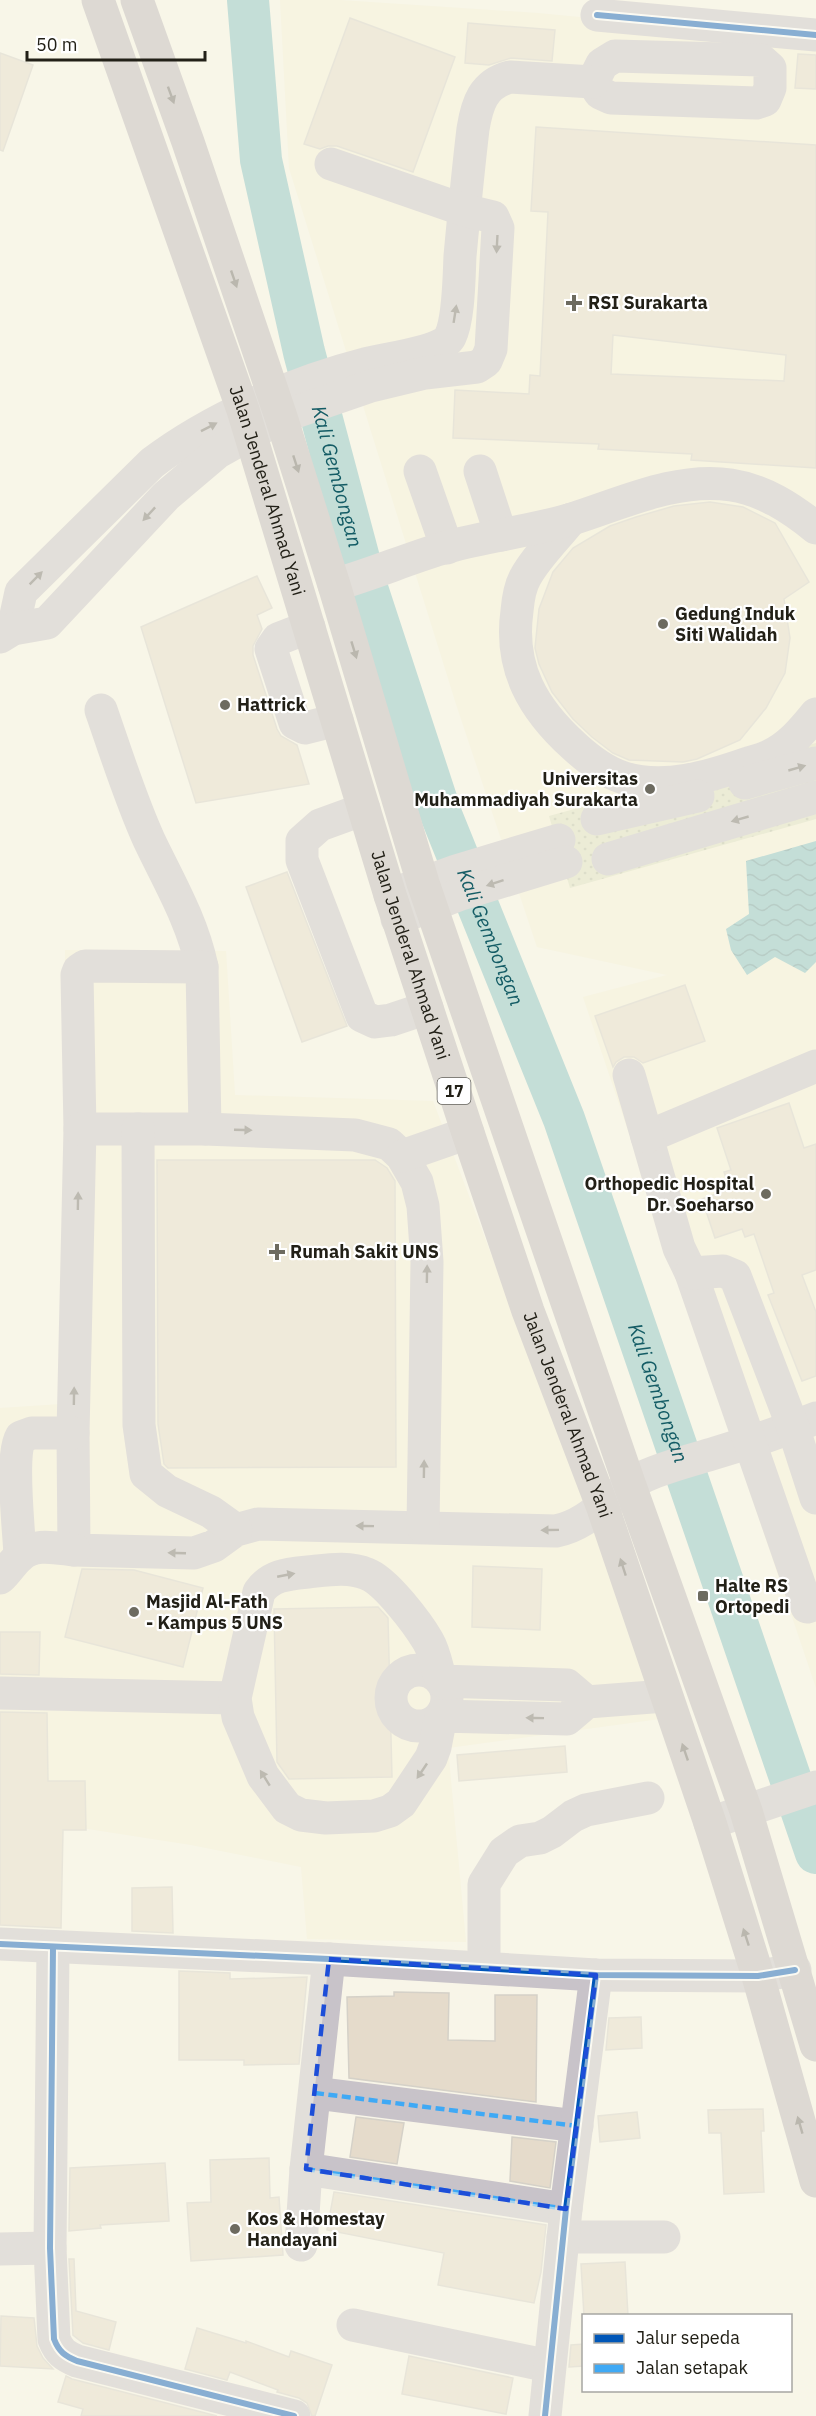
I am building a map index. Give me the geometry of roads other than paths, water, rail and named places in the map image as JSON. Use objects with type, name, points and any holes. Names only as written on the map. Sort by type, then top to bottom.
[{"type":"highway","name":"Jalan Jenderal Ahmad Yani","points":[[98,0],[247,421],[394,907],[468,1133],[528,1311],[603,1508],[710,1823],[758,1976],[816,2181]]},
{"type":"highway","name":"Jalan Jenderal Ahmad Yani","points":[[137,0],[277,407],[343,582],[427,894],[564,1297],[641,1478],[746,1811],[816,2045]]},
{"type":"highway","points":[[528,1311],[564,1297]]},
{"type":"street","points":[[597,15],[816,35]]},
{"type":"street","points":[[6,633],[47,623],[166,496],[218,452],[247,421],[277,407],[367,375],[446,343],[451,335],[456,305],[476,108],[482,96],[498,80],[510,77],[593,82]]},
{"type":"street","points":[[331,165],[464,210],[493,216],[498,228],[491,349],[486,362],[477,367],[425,373],[367,375]]},
{"type":"street","points":[[420,471],[447,548]]},
{"type":"street","points":[[480,471],[501,535]]},
{"type":"street","points":[[343,582],[447,548],[571,519],[623,500],[669,488],[700,484],[731,485],[763,494],[792,508],[816,528]]},
{"type":"street","points":[[571,519],[526,576],[519,597],[515,646],[523,678],[545,718],[587,759],[622,777],[696,788],[724,772],[769,756],[795,738],[816,714]]},
{"type":"street","points":[[100,710],[141,820],[192,929],[202,967],[205,1129]]},
{"type":"street","points":[[597,819],[696,788],[816,763]]},
{"type":"street","points":[[608,859],[816,796]]},
{"type":"street","points":[[364,809],[321,825],[302,841],[302,860],[362,1016],[375,1022],[391,1020],[427,1008]]},
{"type":"street","points":[[583,816],[597,819],[604,823],[612,836],[613,844],[608,859],[603,865],[588,871],[579,870],[562,851],[564,827],[576,818],[583,816]]},
{"type":"street","points":[[394,907],[459,883],[562,851]]},
{"type":"street","points":[[74,1550],[73,1432],[80,1129],[77,981],[79,970],[85,966],[202,967]]},
{"type":"street","points":[[647,1137],[816,1066]]},
{"type":"street","points":[[628,1075],[679,1248],[691,1273],[741,1444],[813,1615]]},
{"type":"street","points":[[80,1129],[205,1129],[355,1135],[389,1144],[402,1156],[417,1182],[423,1206],[427,1262],[423,1527]]},
{"type":"street","points":[[138,1129],[139,1425],[146,1474],[167,1491],[211,1512],[236,1530]]},
{"type":"street","points":[[402,1156],[468,1133]]},
{"type":"street","points":[[691,1273],[728,1272],[735,1276],[804,1423],[816,1498]]},
{"type":"street","points":[[10,1567],[35,1548],[194,1553],[214,1546],[236,1530],[258,1524],[556,1531],[568,1528],[603,1508],[641,1478],[804,1423]]},
{"type":"street","points":[[10,1567],[18,1441],[21,1437],[32,1433],[73,1432]]},
{"type":"street","points":[[348,1569],[367,1573],[385,1587],[429,1643],[441,1681],[447,1692],[435,1747],[401,1803],[390,1811],[374,1816],[326,1818],[301,1815],[287,1808],[262,1776],[238,1717],[235,1698],[259,1592],[269,1581],[277,1577],[348,1569]]},
{"type":"street","points":[[587,1702],[567,1685],[441,1681],[431,1673],[418,1670],[406,1673],[396,1681],[391,1692],[392,1705],[397,1716],[407,1724],[419,1727],[431,1724],[441,1716],[567,1719],[587,1702],[665,1696]]},
{"type":"street","points":[[0,1693],[235,1698]]},
{"type":"street","points":[[710,1823],[804,1791]]},
{"type":"street","points":[[484,1968],[484,1884],[504,1852],[520,1842],[540,1838],[552,1832],[573,1816],[586,1810],[648,1798]]},
{"type":"street","points":[[0,1944],[329,1959],[596,1975],[758,1976],[795,1970]]},
{"type":"street","points":[[53,1947],[50,2248],[54,2339],[58,2349],[65,2356],[77,2361],[294,2416]]},
{"type":"street","points":[[301,2245],[306,2169],[329,1959]]},
{"type":"street","points":[[545,2416],[564,2223],[596,1975]]},
{"type":"street","points":[[315,2092],[577,2126]]},
{"type":"street","points":[[306,2169],[564,2223],[664,2237]]},
{"type":"street","points":[[0,2250],[50,2248]]},
{"type":"street","points":[[353,2325],[549,2366]]},
{"type":"water","points":[[816,841],[816,962],[805,973],[775,957],[747,975],[731,950],[726,929],[749,914],[746,861]]},
{"type":"waterway","name":"Kali Gembongan","points":[[248,0],[261,160],[304,352],[366,585],[442,817],[564,1119],[816,1853]]},
{"type":"place","name":"RSI Surakarta","points":[[574,303]]},
{"type":"place","name":"Gedung Induk Siti Walidah","points":[[663,624]]},
{"type":"place","name":"Hattrick","points":[[225,705]]},
{"type":"place","name":"Universitas Muhammadiyah Surakarta","points":[[650,789]]},
{"type":"place","name":"Orthopedic Hospital Dr. Soeharso","points":[[766,1194]]},
{"type":"place","name":"Rumah Sakit UNS","points":[[277,1252]]},
{"type":"place","name":"Halte RS Ortopedi","points":[[703,1596]]},
{"type":"place","name":"Masjid Al-Fath - Kampus 5 UNS","points":[[134,1612]]},
{"type":"place","name":"Kos & Homestay Handayani","points":[[235,2229]]}]
